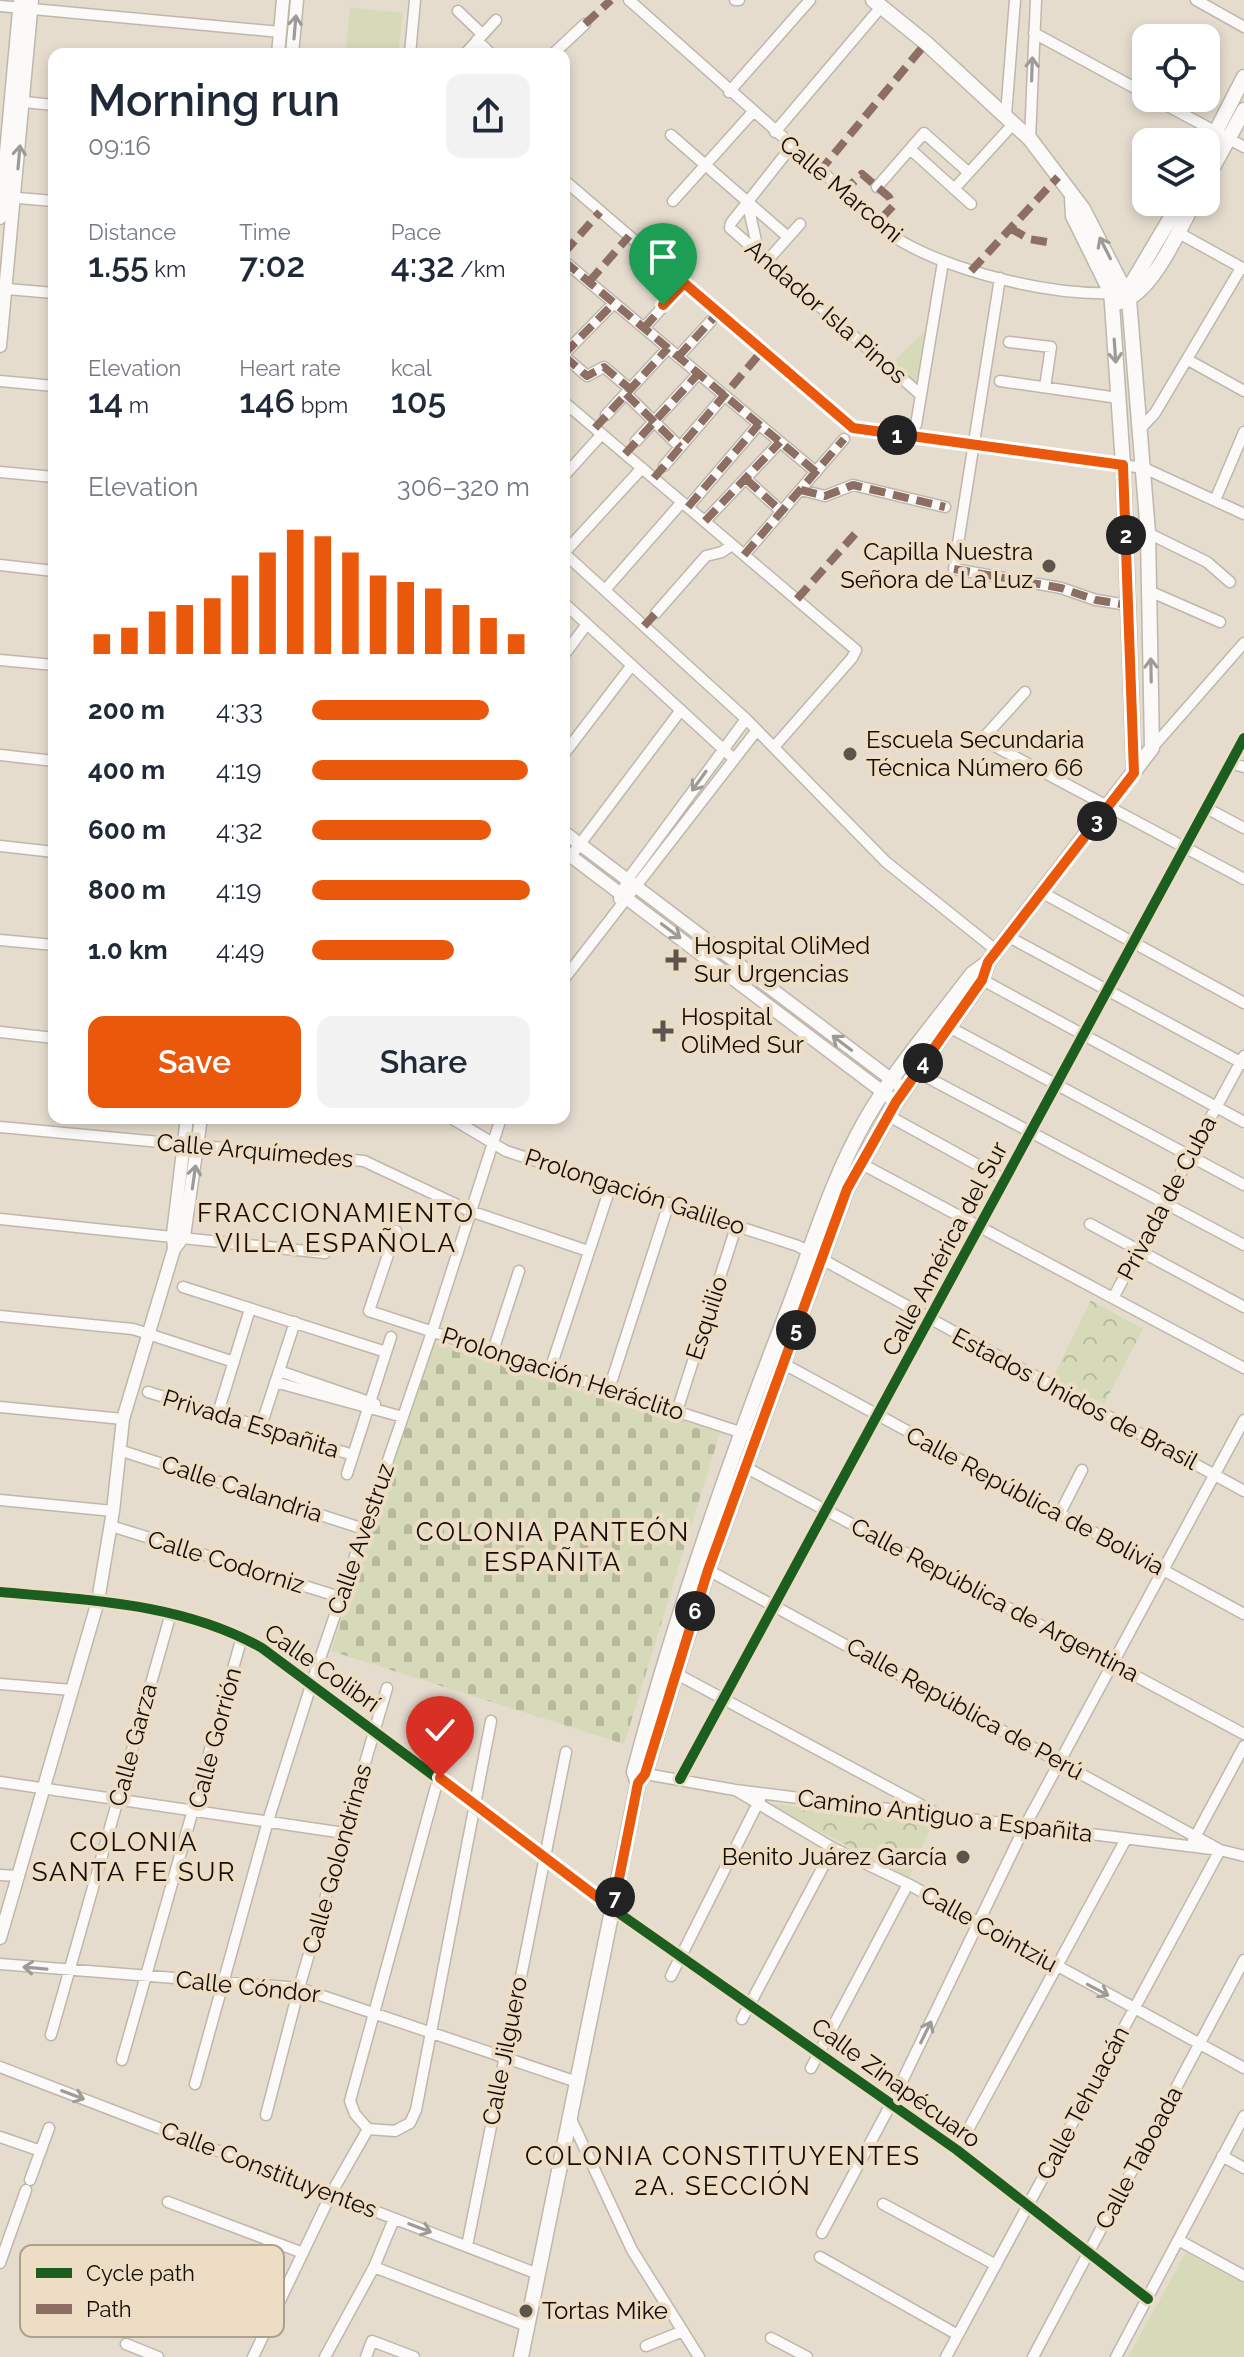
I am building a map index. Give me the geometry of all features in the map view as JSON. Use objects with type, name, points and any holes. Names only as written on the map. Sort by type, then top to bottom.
[{"type":"main road","points":[[639,1776],[708,1570],[784,1364],[835,1180],[894,1091],[1007,936],[1152,748],[1148,533],[1141,428],[1115,296],[1094,226],[1030,139],[877,3]]},
{"type":"main road","points":[[1220,142],[1244,77]]},
{"type":"main road","points":[[1222,136],[1244,110]]},
{"type":"main road","points":[[1134,773],[1115,296],[1170,216]]},
{"type":"main road","points":[[1115,296],[1152,274],[1186,216]]},
{"type":"main road","points":[[521,2357],[662,1668],[741,1432],[815,1256],[887,1115],[894,1091],[917,1072],[949,1027],[977,977]]},
{"type":"street","points":[[279,48],[283,0]]},
{"type":"street","points":[[293,48],[297,0]]},
{"type":"street","points":[[411,48],[415,0]]},
{"type":"street","name":"Calle Marconi","points":[[629,0],[752,113],[899,240],[943,262],[1000,278],[1115,296]]},
{"type":"street","points":[[729,92],[810,0]]},
{"type":"street","points":[[954,189],[1010,119],[1015,0]]},
{"type":"street","points":[[1030,139],[1036,0]]},
{"type":"street","points":[[1196,0],[1244,27]]},
{"type":"street","points":[[775,132],[877,3]]},
{"type":"street","points":[[0,6],[26,4],[280,32]]},
{"type":"street","points":[[0,346],[7,289],[6,197],[12,101],[26,4]]},
{"type":"street","points":[[458,11],[487,48]]},
{"type":"street","points":[[470,48],[496,20]]},
{"type":"street","points":[[559,48],[585,24]]},
{"type":"street","points":[[1034,33],[1132,86]]},
{"type":"street","points":[[12,101],[48,104]]},
{"type":"street","points":[[1178,112],[1244,147]]},
{"type":"street","points":[[673,201],[752,113]]},
{"type":"street","points":[[877,187],[924,133],[968,172]]},
{"type":"street","points":[[671,135],[788,237]]},
{"type":"street","points":[[747,201],[791,147]]},
{"type":"street","points":[[910,149],[971,204]]},
{"type":"street","points":[[570,185],[853,428],[1144,468],[1216,498],[1244,514]]},
{"type":"street","points":[[6,197],[48,200]]},
{"type":"street","points":[[0,218],[6,197]]},
{"type":"street","points":[[747,201],[763,257],[800,224]]},
{"type":"street","name":"Andador Isla Pinos","points":[[747,201],[730,228],[921,395]]},
{"type":"street","points":[[1141,428],[1188,360],[1243,268],[1177,232]]},
{"type":"street","points":[[916,425],[943,262]]},
{"type":"street","points":[[570,266],[816,472]]},
{"type":"street","points":[[1000,278],[954,569],[1061,588],[1096,600],[1128,605]]},
{"type":"street","points":[[644,328],[684,283]]},
{"type":"street","points":[[7,289],[48,292]]},
{"type":"street","points":[[570,349],[614,303]]},
{"type":"street","points":[[678,357],[711,321]]},
{"type":"street","points":[[1009,342],[1051,347],[1045,387]]},
{"type":"street","points":[[606,415],[668,348]]},
{"type":"street","points":[[570,360],[587,376],[604,367],[680,447]]},
{"type":"street","points":[[1188,360],[1244,391]]},
{"type":"street","points":[[636,441],[698,374]]},
{"type":"street","points":[[0,381],[48,385]]},
{"type":"street","points":[[1000,381],[1118,398]]},
{"type":"street","points":[[664,466],[724,396]]},
{"type":"street","points":[[570,407],[856,650],[774,747]]},
{"type":"street","points":[[605,590],[685,505],[698,496],[759,424]]},
{"type":"street","points":[[1216,498],[1244,432]]},
{"type":"street","points":[[570,469],[602,434]]},
{"type":"street","points":[[744,555],[844,439]]},
{"type":"street","points":[[705,521],[714,510],[724,505],[780,442]]},
{"type":"street","points":[[570,546],[642,468]]},
{"type":"street","points":[[0,472],[48,476]]},
{"type":"street","points":[[746,479],[782,512]]},
{"type":"street","points":[[801,490],[825,496],[853,485],[945,507]]},
{"type":"street","points":[[698,496],[714,510]]},
{"type":"street","points":[[1148,533],[1207,562],[1230,582]]},
{"type":"street","points":[[656,613],[706,556],[722,552],[732,545]]},
{"type":"street","points":[[570,558],[746,719],[886,862],[992,957]]},
{"type":"street","points":[[0,565],[48,570]]},
{"type":"street","points":[[1149,591],[1220,622]]},
{"type":"street","points":[[570,608],[734,759]]},
{"type":"street","points":[[570,647],[587,624]]},
{"type":"street","points":[[1152,748],[1244,643]]},
{"type":"street","points":[[0,660],[48,664]]},
{"type":"street","points":[[570,746],[632,665]]},
{"type":"street","points":[[1025,692],[985,739],[1244,879]]},
{"type":"street","points":[[570,852],[581,844],[681,710]]},
{"type":"street","points":[[570,971],[746,719]]},
{"type":"street","points":[[633,883],[757,730]]},
{"type":"street","name":"Calle América del Sur","points":[[680,1779],[1244,738]]},
{"type":"street","points":[[0,755],[48,760]]},
{"type":"street","points":[[1230,763],[1244,767]]},
{"type":"street","points":[[1206,808],[1244,828]]},
{"type":"street","points":[[570,836],[709,941],[894,1091]]},
{"type":"street","points":[[0,846],[48,851]]},
{"type":"street","points":[[570,856],[622,898],[894,1091]]},
{"type":"street","points":[[1041,892],[1244,1003]]},
{"type":"street","points":[[1007,936],[1243,1061]]},
{"type":"street","points":[[0,940],[48,944]]},
{"type":"street","points":[[700,953],[709,941]]},
{"type":"street","points":[[977,977],[1244,1122]]},
{"type":"street","points":[[949,1027],[1244,1185]]},
{"type":"street","points":[[0,1032],[48,1037]]},
{"type":"street","name":"Privada de Cuba","points":[[1113,1298],[1243,1061]]},
{"type":"street","points":[[917,1072],[1032,1130],[1244,1245]]},
{"type":"street","points":[[887,1115],[1005,1180]]},
{"type":"street","points":[[178,1235],[186,1124]]},
{"type":"street","points":[[0,1938],[98,1601],[111,1526],[123,1419],[178,1235],[199,1144],[201,1124]]},
{"type":"street","name":"Prolongación Galileo","points":[[460,1124],[492,1144],[737,1224],[815,1256]]},
{"type":"street","name":"Calle Avestruz","points":[[195,2084],[268,1821],[312,1682],[432,1332],[499,1124]]},
{"type":"street","name":"Calle Arquímedes","points":[[0,1127],[364,1161],[470,1211],[588,1251]]},
{"type":"street","points":[[860,1163],[1244,1368]]},
{"type":"street","points":[[550,1370],[611,1185]]},
{"type":"street","points":[[609,1389],[669,1203]]},
{"type":"street","points":[[0,1219],[178,1235],[325,1253]]},
{"type":"street","name":"Esquilio","points":[[677,1411],[737,1224]]},
{"type":"street","points":[[1090,1224],[1244,1307]]},
{"type":"street","name":"Prolongación Heráclito","points":[[396,1231],[369,1311],[756,1437]]},
{"type":"street","name":"Estados Unidos de Brasil","points":[[815,1256],[1244,1491]]},
{"type":"street","points":[[493,1351],[519,1271]]},
{"type":"street","points":[[183,1287],[386,1352]]},
{"type":"street","points":[[218,1413],[250,1309]]},
{"type":"street","points":[[0,1316],[150,1333],[234,1362]]},
{"type":"street","points":[[261,1426],[295,1322]]},
{"type":"street","name":"Privada Españita","points":[[347,1474],[391,1337]]},
{"type":"street","name":"Calle República de Bolivia","points":[[784,1364],[1244,1614]]},
{"type":"street","points":[[277,1377],[403,1417]]},
{"type":"street","name":"Privada Españita","points":[[148,1392],[353,1455]]},
{"type":"street","points":[[0,1407],[123,1419]]},
{"type":"street","points":[[822,2233],[892,2102],[1025,1826],[1244,1420]]},
{"type":"street","name":"Calle Calandria","points":[[119,1450],[364,1529]]},
{"type":"street","name":"Calle República de Argentina","points":[[745,1467],[1244,1734]]},
{"type":"street","points":[[1059,1515],[1082,1470]]},
{"type":"street","points":[[0,1500],[113,1511]]},
{"type":"street","name":"Calle Codorniz","points":[[111,1526],[340,1597]]},
{"type":"street","name":"Calle República de Perú","points":[[708,1570],[1060,1762],[1193,1841]]},
{"type":"street","name":"Calle Colibrí","points":[[0,1592],[98,1601],[171,1613],[242,1637],[312,1682],[613,1909]]},
{"type":"street","name":"Calle Garza","points":[[51,2035],[171,1613]]},
{"type":"street","name":"Calle Gorrión","points":[[122,2060],[242,1637]]},
{"type":"street","points":[[675,1673],[939,1815]]},
{"type":"street","points":[[0,1684],[72,1690]]},
{"type":"street","name":"Calle Golondrinas","points":[[266,2115],[299,1988],[387,1688]]},
{"type":"street","points":[[455,1717],[350,2101],[355,2114],[368,2129],[395,2131],[410,2123],[491,1721]]},
{"type":"street","points":[[1193,1841],[1244,1746]]},
{"type":"street","name":"Calle Jilguero","points":[[467,2246],[566,1752]]},
{"type":"street","name":"Camino Antiguo a Españita","points":[[639,1776],[1126,1839],[1193,1841],[1244,1856]]},
{"type":"street","points":[[0,1782],[344,1833]]},
{"type":"street","name":"Calle Cointziu","points":[[735,1790],[833,1848],[908,1884],[1058,1969],[1244,2068]]},
{"type":"street","points":[[671,1976],[763,1793]]},
{"type":"street","points":[[957,2150],[1126,1839]]},
{"type":"street","points":[[742,2019],[833,1848]]},
{"type":"street","name":"Calle Tehuacán","points":[[946,2357],[1220,1850]]},
{"type":"street","points":[[0,1875],[19,1876]]},
{"type":"street","points":[[811,2068],[908,1884]]},
{"type":"street","name":"Calle Zinapécuaro","points":[[613,1909],[892,2102],[1148,2299]]},
{"type":"street","name":"Calle Taboada","points":[[1033,2357],[1244,1960]]},
{"type":"street","name":"Calle Cóndor","points":[[0,1964],[299,1988],[577,2082]]},
{"type":"street","name":"Calle Constituyentes","points":[[0,2067],[332,2192],[538,2274]]},
{"type":"street","points":[[1116,2357],[1244,2116]]},
{"type":"street","points":[[570,2117],[632,2250],[699,2357]]},
{"type":"street","points":[[0,2263],[49,2128]]},
{"type":"street","points":[[284,2293],[332,2192],[368,2129]]},
{"type":"street","points":[[0,2137],[41,2151]]},
{"type":"street","points":[[1222,2156],[1244,2168]]},
{"type":"street","points":[[168,2202],[282,2245]]},
{"type":"street","points":[[883,2204],[996,2265]]},
{"type":"street","points":[[325,2357],[374,2267],[394,2219]]},
{"type":"street","points":[[1180,2241],[1244,2276]]},
{"type":"street","points":[[284,2246],[303,2253]]},
{"type":"street","points":[[820,2257],[958,2335]]},
{"type":"street","points":[[374,2267],[527,2326]]},
{"type":"street","points":[[646,2346],[683,2331]]},
{"type":"street","points":[[253,2357],[263,2337]]},
{"type":"street","points":[[771,2338],[807,2357]]},
{"type":"street","points":[[366,2357],[372,2341],[414,2357]]},
{"type":"street","points":[[126,2344],[158,2357]]},
{"type":"green space","points":[[350,7],[403,13],[399,48],[346,48]]},
{"type":"green space","points":[[930,326],[915,386],[891,364]]},
{"type":"green space","points":[[1091,1300],[1143,1329],[1104,1404],[1052,1379]]},
{"type":"green space","points":[[432,1342],[720,1433],[624,1744],[331,1651]]},
{"type":"green space","points":[[766,1803],[922,1823],[932,1824],[909,1878]]},
{"type":"green space","points":[[1186,2252],[1244,2284],[1244,2357],[1128,2357]]},
{"type":"marked path","points":[[585,24],[611,0]]},
{"type":"marked path","points":[[819,172],[926,43]]},
{"type":"marked path","points":[[843,192],[862,174],[889,197],[893,206],[877,223]]},
{"type":"marked path","points":[[971,271],[1058,177]]},
{"type":"marked path","points":[[570,246],[600,212]]},
{"type":"marked path","points":[[1010,228],[1029,239],[1047,242]]},
{"type":"marked path","points":[[589,282],[629,236]]},
{"type":"marked path","points":[[570,266],[816,472]]},
{"type":"marked path","points":[[644,328],[684,283]]},
{"type":"marked path","points":[[570,348],[614,303]]},
{"type":"marked path","points":[[678,357],[718,313]]},
{"type":"marked path","points":[[595,428],[668,348]]},
{"type":"marked path","points":[[654,478],[762,351]]},
{"type":"marked path","points":[[570,361],[587,376],[604,367],[630,389]]},
{"type":"marked path","points":[[625,454],[698,374]]},
{"type":"marked path","points":[[626,394],[680,447]]},
{"type":"marked path","points":[[688,507],[759,424]]},
{"type":"marked path","points":[[744,555],[844,439]]},
{"type":"marked path","points":[[705,521],[780,442]]},
{"type":"marked path","points":[[746,479],[782,512]]},
{"type":"marked path","points":[[801,490],[825,496],[853,485],[945,507]]},
{"type":"marked path","points":[[797,599],[855,534]]},
{"type":"marked path","points":[[954,569],[1061,588],[1096,600],[1128,605]]},
{"type":"marked path","points":[[644,626],[656,613]]},
{"type":"cycle path","points":[[680,1779],[1244,738]]},
{"type":"cycle path","points":[[0,1592],[101,1601],[168,1613],[200,1621],[262,1648],[613,1909],[957,2150],[1148,2299]]},
{"type":"place","name":"Capilla Nuestra Señora de La Luz","points":[[1049,566]]},
{"type":"place","name":"Escuela Secundaria Técnica Número 66","points":[[850,754]]},
{"type":"place","name":"Hospital OliMed Sur Urgencias","points":[[676,960]]},
{"type":"place","name":"Hospital OliMed Sur","points":[[663,1031]]},
{"type":"place","name":"Benito Juárez García","points":[[963,1857]]},
{"type":"place","name":"Tortas Mike","points":[[526,2311]]},
{"type":"district","name":"FRACCIONAMIENTO VILLA ESPAÑOLA","points":[[336,1228]]},
{"type":"district","name":"COLONIA PANTEÓN ESPAÑITA","points":[[553,1547]]},
{"type":"district","name":"COLONIA SANTA FE SUR","points":[[134,1857]]},
{"type":"district","name":"COLONIA CONSTITUYENTES 2A. SECCIÓN","points":[[723,2171]]},
{"type":"route","points":[[440,1778],[613,1909],[638,1783],[645,1774],[708,1570],[847,1189],[887,1115],[982,980],[988,962],[1134,773],[1123,465],[853,428],[684,283],[663,305]]}]
